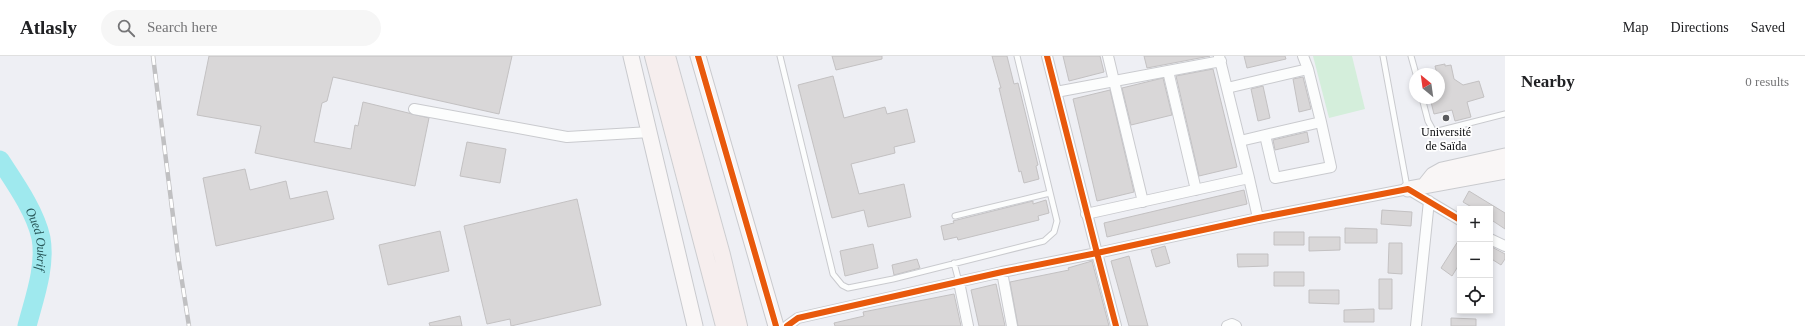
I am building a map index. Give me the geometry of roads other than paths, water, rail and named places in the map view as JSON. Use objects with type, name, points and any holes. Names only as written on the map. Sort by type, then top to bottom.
[{"type":"main road","points":[[631,56],[695,326]]},
{"type":"main road","points":[[653,56],[724,326]]},
{"type":"main road","points":[[667,56],[722,255],[739,326]]},
{"type":"main road","points":[[698,56],[776,326]]},
{"type":"main road","points":[[1425,185],[1433,175],[1442,170],[1505,156]]},
{"type":"main road","points":[[1408,188],[1505,171]]},
{"type":"street","points":[[1047,56],[1086,214],[1116,326]]},
{"type":"street","points":[[1108,56],[1143,202]]},
{"type":"street","points":[[1265,135],[1275,178],[1330,167],[1321,122],[1308,69],[1303,56]]},
{"type":"street","points":[[1056,92],[1168,71],[1220,58],[1258,218]]},
{"type":"street","points":[[1227,88],[1308,69]]},
{"type":"street","points":[[1168,71],[1196,190]]},
{"type":"street","points":[[414,109],[568,137],[650,132]]},
{"type":"street","points":[[1240,141],[1321,122]]},
{"type":"street","points":[[1086,214],[1249,178]]},
{"type":"street","points":[[787,326],[1002,272],[1408,188],[1457,218]]},
{"type":"street","points":[[1416,326],[1429,201]]},
{"type":"street","points":[[1493,240],[1505,246]]},
{"type":"street","points":[[1002,272],[1012,326]]},
{"type":"street","points":[[959,282],[968,326]]},
{"type":"street","points":[[1227,326],[1232,324],[1236,326]]},
{"type":"lane","points":[[780,56],[833,274],[842,285],[848,288],[894,279],[1044,241],[1054,232],[1057,221],[1017,56]]},
{"type":"lane","points":[[1383,56],[1408,188]]},
{"type":"lane","points":[[1411,56],[1414,68]]},
{"type":"lane","points":[[1424,104],[1428,121],[1434,132],[1505,114]]},
{"type":"lane","points":[[955,216],[1050,193]]},
{"type":"lane","points":[[954,263],[959,282]]},
{"type":"waterway","name":"Oued Oukrif","points":[[0,160],[29,208],[41,238],[41,271],[27,326]]},
{"type":"railway","points":[[153,56],[178,256],[189,326]]},
{"type":"place","name":"Université de Saïda","points":[[1446,118]]}]
